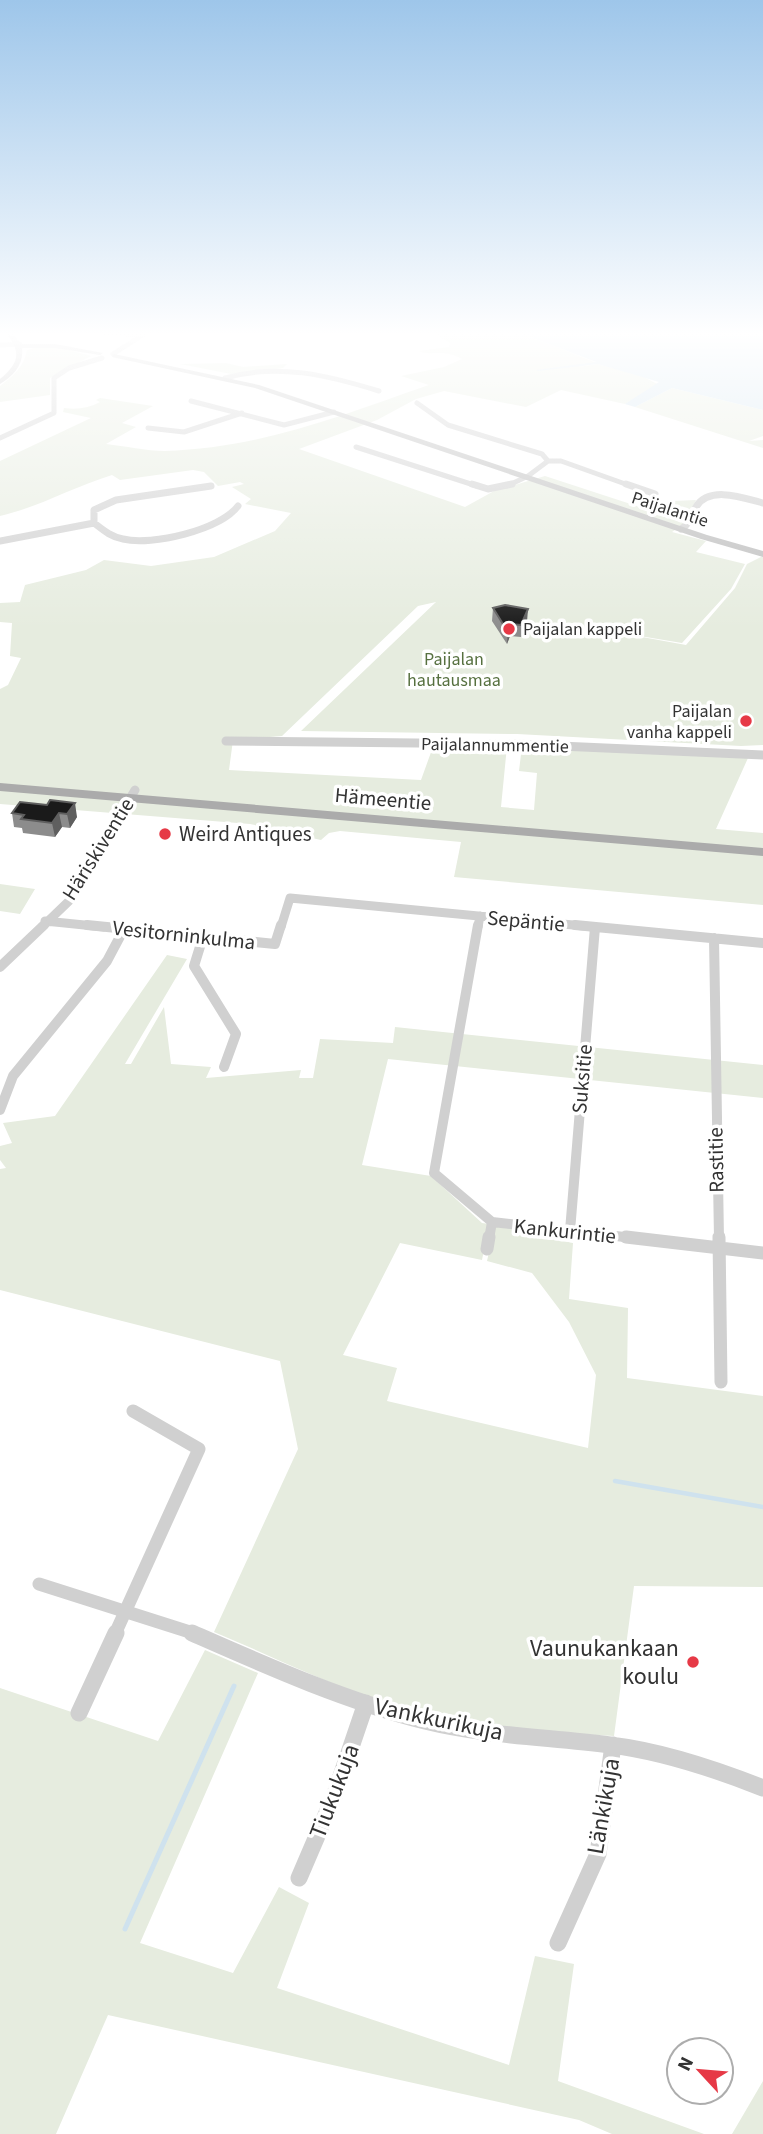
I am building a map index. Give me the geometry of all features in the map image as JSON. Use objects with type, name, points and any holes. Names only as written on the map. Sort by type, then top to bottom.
[{"type":"main road","name":"Hämeentie","points":[[0,781],[763,852]]},
{"type":"main road","name":"Hämeentie","points":[[0,787],[133,794],[763,845]]},
{"type":"street","points":[[159,431],[191,433],[197,431]]},
{"type":"street","name":"Paijalantie","points":[[389,431],[763,554]]},
{"type":"street","points":[[468,431],[542,454],[548,461]]},
{"type":"street","points":[[356,447],[478,488],[498,489],[527,477],[548,461],[561,461],[655,494]]},
{"type":"street","points":[[94,523],[94,510],[116,500],[211,486]]},
{"type":"street","points":[[681,529],[688,526],[700,500],[706,497],[727,496],[763,503]]},
{"type":"street","points":[[0,541],[94,523],[117,537],[155,541],[205,527],[239,506]]},
{"type":"street","name":"Paijalannummentie","points":[[226,741],[515,744],[763,755]]},
{"type":"street","name":"Häriskiventie","points":[[0,967],[45,921],[69,901],[133,794]]},
{"type":"street","name":"Vesitorninkulma","points":[[45,921],[275,944],[290,898]]},
{"type":"street","name":"Sepäntie","points":[[290,898],[763,943]]},
{"type":"street","name":"Kankurintie","points":[[480,916],[433,1166],[434,1173],[492,1222],[763,1253]]},
{"type":"street","name":"Suksitie","points":[[570,1231],[595,927]]},
{"type":"street","points":[[0,1110],[13,1076],[107,961],[124,929]]},
{"type":"street","points":[[203,937],[194,966],[236,1034],[224,1067]]},
{"type":"street","name":"Rastitie","points":[[714,939],[721,1382]]},
{"type":"street","points":[[487,1249],[492,1222]]},
{"type":"street","points":[[79,1713],[199,1449],[133,1411]]},
{"type":"street","name":"Vankkurikuja","points":[[39,1584],[188,1631],[284,1674],[424,1721],[484,1732],[613,1745],[716,1770],[763,1788]]},
{"type":"street","name":"Tiukukuja","points":[[299,1878],[335,1794],[366,1703]]},
{"type":"street","name":"Länkikuja","points":[[558,1943],[598,1854],[613,1745]]},
{"type":"green space","name":"Paijalan hautausmaa","points":[[64,431],[130,431],[106,444],[158,451],[201,449],[291,431],[349,431],[299,449],[465,507],[494,491],[545,476],[652,511],[673,501],[696,500],[685,523],[672,532],[706,541],[696,552],[745,564],[731,589],[682,643],[598,629],[686,645],[735,588],[747,564],[763,556],[763,745],[517,734],[301,731],[436,602],[418,606],[282,736],[233,740],[229,770],[421,780],[434,744],[507,746],[501,807],[534,810],[537,773],[519,771],[522,746],[748,758],[716,829],[763,833],[763,905],[454,877],[461,842],[340,831],[329,833],[321,840],[250,824],[0,804],[0,689],[8,685],[21,658],[10,656],[12,623],[0,622],[0,603],[20,602],[25,585],[86,570],[104,560],[151,566],[214,557],[275,531],[291,513],[245,504],[251,499],[232,487],[244,484],[240,482],[218,486],[204,472],[193,470],[120,480],[112,475],[0,516],[0,461]]},
{"type":"green space","points":[[709,431],[763,431],[763,436],[749,441],[763,440],[763,448]]},
{"type":"green space","points":[[0,884],[35,889],[20,914],[0,911]]},
{"type":"green space","points":[[167,955],[187,959],[125,1064],[131,1064],[164,1007],[171,1064],[211,1067],[206,1078],[301,1070],[299,1078],[313,1078],[320,1039],[393,1043],[395,1027],[763,1065],[763,1098],[388,1059],[362,1165],[431,1176],[482,1223],[489,1224],[482,1260],[400,1243],[343,1355],[397,1368],[387,1401],[588,1448],[596,1375],[569,1322],[532,1273],[487,1261],[495,1225],[557,1234],[559,1240],[573,1243],[569,1299],[628,1308],[627,1378],[763,1396],[763,1587],[634,1586],[614,1736],[489,1725],[397,1706],[328,1681],[214,1632],[298,1449],[280,1361],[0,1290],[0,1169],[6,1168],[0,1160],[0,1146],[12,1143],[3,1123],[55,1116]]},
{"type":"green space","points":[[205,1650],[258,1673],[140,1943],[233,1973],[279,1887],[309,1903],[277,1988],[509,2065],[535,1956],[574,1964],[558,2081],[704,2134],[612,2134],[579,2120],[108,2015],[56,2134],[0,2134],[0,1688],[158,1741]]},
{"type":"green space","points":[[763,2081],[763,2134],[732,2134]]},
{"type":"building","points":[[505,605],[528,609],[521,625],[511,624],[508,632],[493,608]]},
{"type":"building","points":[[50,800],[75,803],[67,814],[59,813],[52,823],[21,819],[24,815],[12,813],[20,802],[47,805]]},
{"type":"waterway","points":[[615,1481],[763,1507]]},
{"type":"waterway","points":[[125,1929],[234,1686]]},
{"type":"place","name":"Paijalan kappeli","points":[[509,629]]},
{"type":"place","name":"Paijalan vanha kappeli","points":[[746,721]]},
{"type":"place","name":"Weird Antiques","points":[[165,834]]},
{"type":"place","name":"Vaunukankaan koulu","points":[[693,1662]]}]
